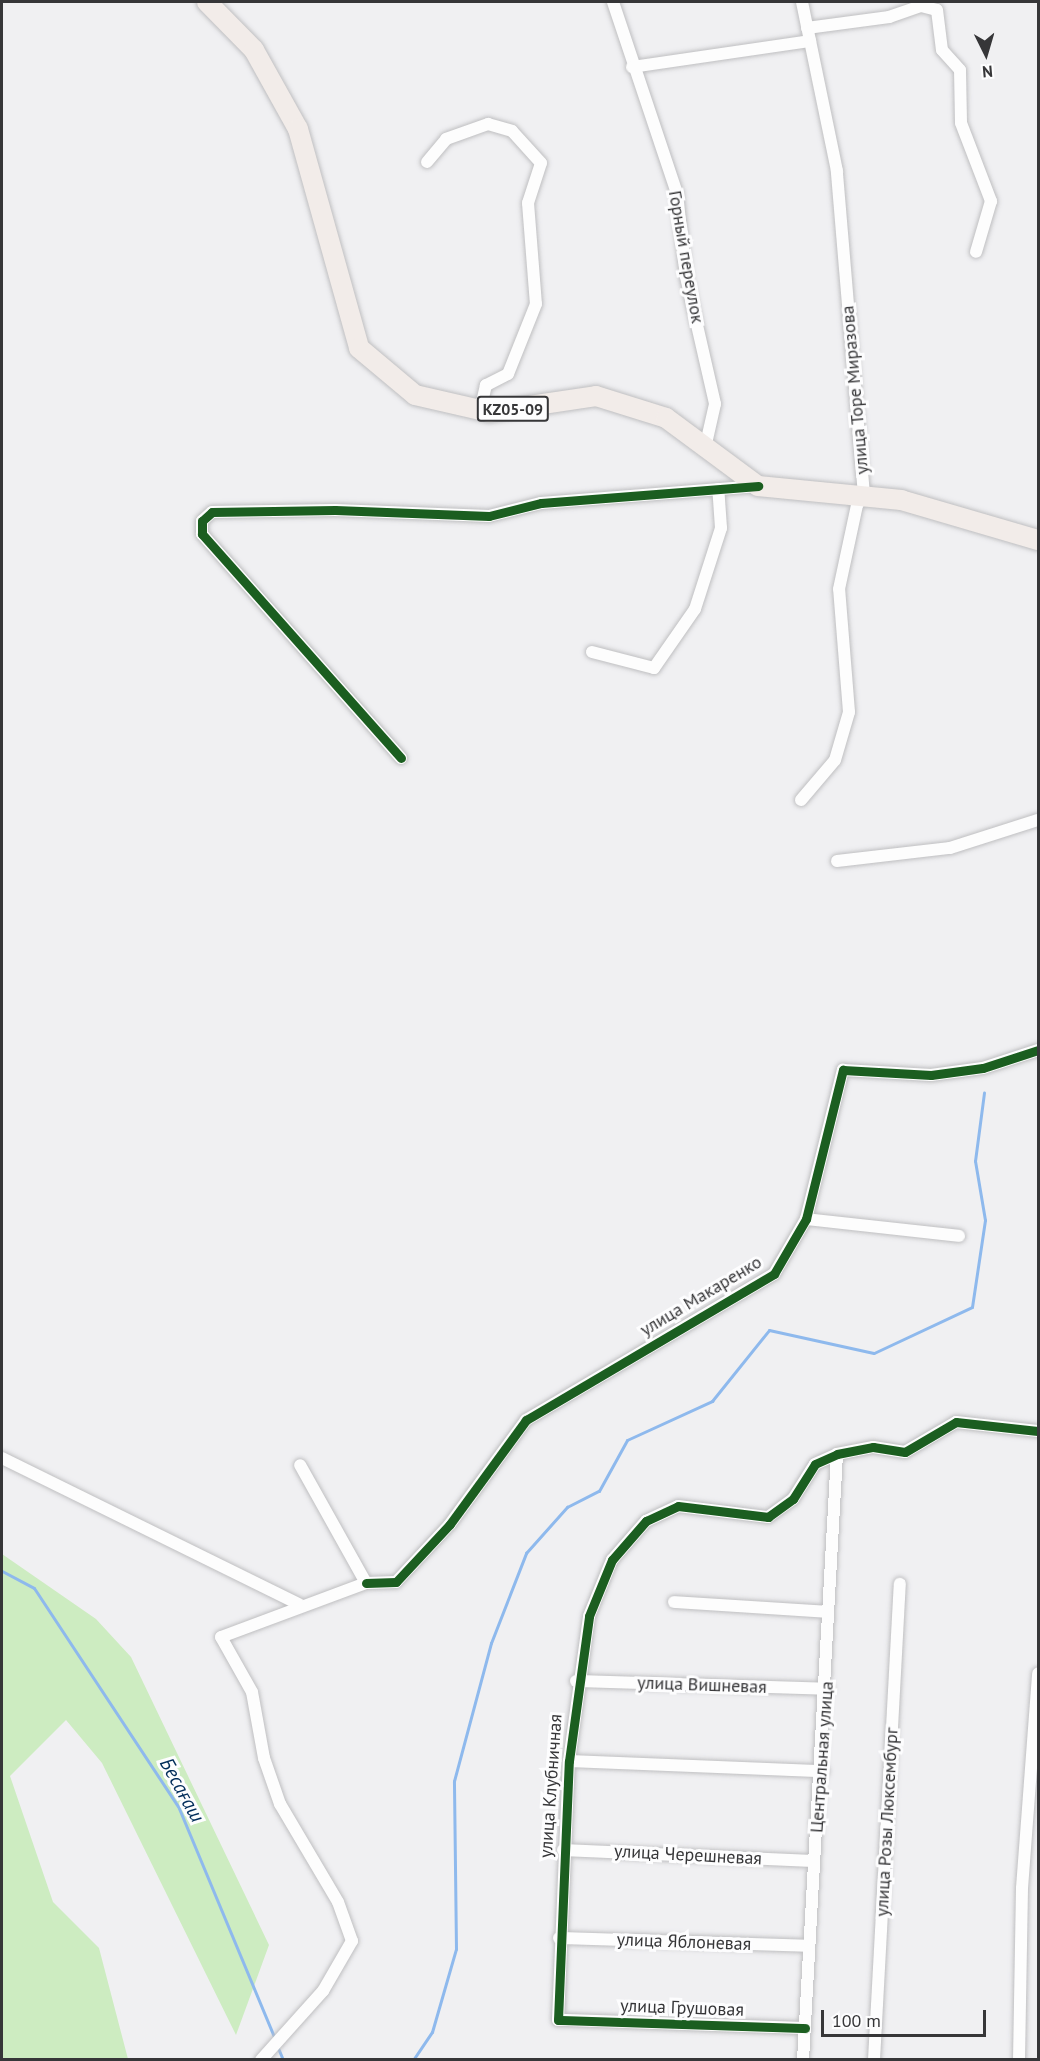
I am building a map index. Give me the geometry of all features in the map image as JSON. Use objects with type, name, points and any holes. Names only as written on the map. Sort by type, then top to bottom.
[{"type":"main road","name":"KZ05-09","points":[[207,2],[254,50],[298,129],[359,348],[415,395],[480,410],[596,396],[666,418],[758,486]]},
{"type":"main road","points":[[758,486],[864,495],[1038,540]]},
{"type":"street","name":"Горный переулок","points":[[613,2],[632,67],[677,193],[686,277],[715,404],[705,448]]},
{"type":"street","name":"улица Торе Миразова","points":[[801,800],[835,760],[849,712],[839,589],[857,505],[864,495],[837,171],[802,2]]},
{"type":"street","points":[[632,67],[809,34],[921,6],[937,10],[942,50],[960,70],[961,123],[991,201],[976,252]]},
{"type":"street","points":[[428,162],[446,139],[488,124],[528,143],[541,163],[528,203],[536,304],[508,374],[486,385],[480,410]]},
{"type":"street","points":[[401,758],[202,534],[202,521],[212,512],[335,510],[489,516],[541,503],[758,486]]},
{"type":"street","points":[[592,652],[654,668],[695,609],[721,528],[718,489]]},
{"type":"street","points":[[837,861],[950,849],[1038,820]]},
{"type":"street","name":"улица Макаренко","points":[[261,2059],[323,1991],[352,1941],[338,1902],[280,1803],[264,1758],[252,1692],[221,1637],[299,1604],[366,1583],[396,1582],[450,1524],[526,1420],[774,1274],[806,1219],[843,1070],[931,1075],[983,1068],[1038,1050]]},
{"type":"street","points":[[806,1219],[959,1236]]},
{"type":"street","name":"улица Клубничная","points":[[558,2020],[563,1850],[576,1681],[589,1616],[612,1560],[646,1521],[678,1506],[768,1517],[793,1499],[815,1464],[837,1454],[873,1447],[905,1452],[956,1422],[1038,1431]]},
{"type":"street","name":"Центральная улица","points":[[803,2060],[813,1861],[823,1771],[828,1689],[828,1612],[837,1454]]},
{"type":"street","points":[[2,1458],[299,1604]]},
{"type":"street","points":[[300,1465],[366,1583]]},
{"type":"street","name":"улица Розы Люксембург","points":[[874,2060],[900,1584]]},
{"type":"street","points":[[674,1602],[828,1612]]},
{"type":"street","points":[[1019,2060],[1022,1888],[1038,1674]]},
{"type":"street","name":"улица Вишневая","points":[[576,1681],[828,1689]]},
{"type":"street","points":[[569,1761],[823,1771]]},
{"type":"street","name":"улица Черешневая","points":[[563,1850],[813,1861]]},
{"type":"street","name":"улица Яблоневая","points":[[560,1938],[809,1946]]},
{"type":"street","name":"улица Грушовая","points":[[558,2020],[805,2028]]},
{"type":"green space","points":[[2,1554],[96,1619],[131,1657],[269,1945],[236,2035],[102,1763],[66,1720],[10,1776],[53,1902],[99,1948],[128,2059],[2,2059]]},
{"type":"waterway","points":[[413,2060],[432,2032],[456,1949],[454,1781],[491,1643],[526,1553],[567,1507],[599,1491],[627,1440],[712,1401],[769,1330],[874,1353],[972,1307],[985,1220],[975,1161],[984,1093]]},
{"type":"waterway","name":"Бесағаш","points":[[2,1571],[34,1588],[178,1806],[275,2039]]},
{"type":"waterway","name":"Бесағаш","points":[[278,2048],[283,2060]]},
{"type":"cycle path","points":[[401,758],[202,534],[202,521],[212,512],[335,510],[489,516],[541,503],[758,486]]},
{"type":"cycle path","points":[[366,1583],[396,1582],[450,1524],[526,1420],[774,1274],[806,1219],[843,1070],[931,1075],[983,1068],[1038,1050]]},
{"type":"cycle path","points":[[805,2028],[558,2020],[569,1761],[589,1616],[612,1560],[646,1521],[678,1506],[768,1517],[793,1499],[815,1464],[837,1454],[873,1447],[905,1452],[956,1422],[1038,1431]]}]
